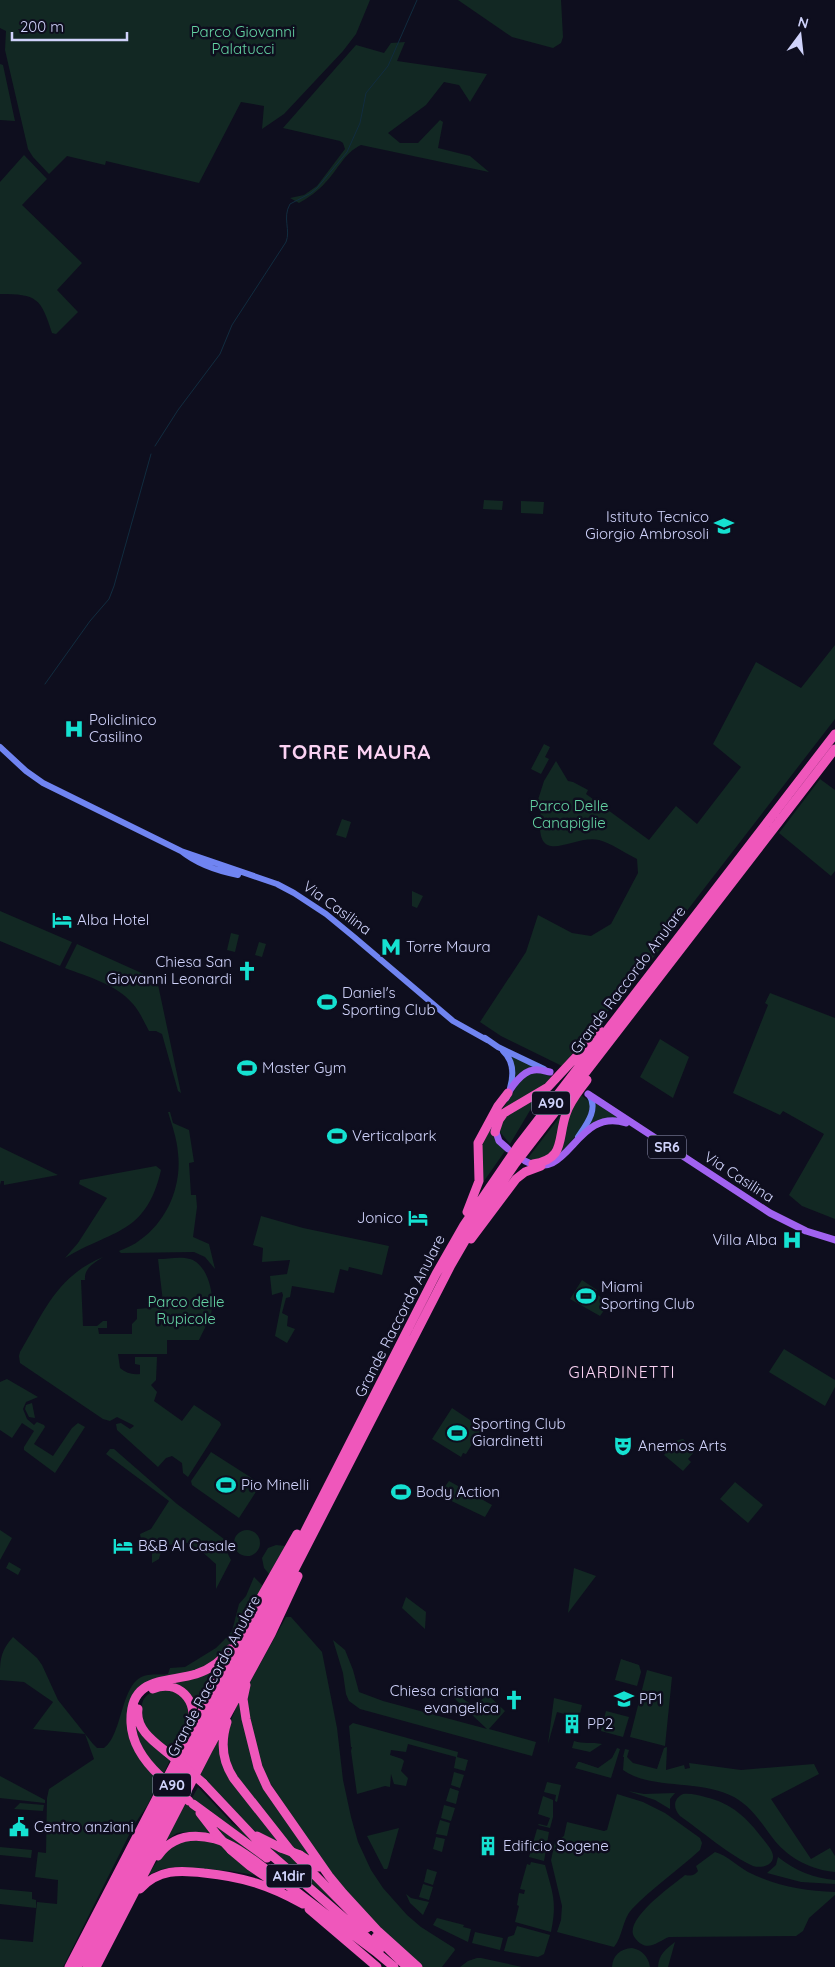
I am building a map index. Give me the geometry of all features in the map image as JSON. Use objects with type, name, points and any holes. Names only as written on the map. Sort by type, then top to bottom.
[{"type":"highway","name":"Grande Raccordo Anulare","points":[[321,1509],[436,1274],[455,1240],[507,1161],[835,734]]},
{"type":"highway","name":"Grande Raccordo Anulare","points":[[87,1967],[321,1509],[451,1265],[480,1215],[514,1164],[835,749]]},
{"type":"highway","points":[[451,1265],[514,1182],[533,1164],[549,1161],[556,1155],[560,1145],[565,1116],[573,1100],[631,1020],[636,1007]]},
{"type":"highway","points":[[495,1132],[499,1120],[504,1113],[548,1087],[596,1035],[619,1014]]},
{"type":"highway","points":[[455,1240],[478,1184],[477,1149],[479,1141],[498,1106],[508,1093]]},
{"type":"highway","points":[[321,1509],[271,1606],[244,1693],[243,1704],[258,1769],[270,1791],[329,1876]]},
{"type":"highway","name":"Grande Raccordo Anulare","points":[[77,1967],[271,1606]]},
{"type":"highway","points":[[271,1606],[244,1631],[224,1657],[211,1667],[194,1674],[155,1682],[145,1687],[138,1696],[132,1715],[134,1736],[143,1757],[160,1776],[191,1803],[231,1850],[303,1904],[377,1967]]},
{"type":"highway","points":[[69,1967],[244,1631]]},
{"type":"highway","points":[[96,1967],[253,1668]]},
{"type":"highway","name":"A1dir","points":[[180,1752],[192,1722],[193,1708],[190,1700],[183,1692],[174,1687],[165,1686],[154,1689],[139,1704],[137,1716],[144,1732],[202,1783],[255,1840],[278,1861],[402,1967]]},
{"type":"highway","points":[[238,1694],[225,1728],[223,1742],[224,1757],[232,1775],[270,1826],[298,1859],[407,1967]]},
{"type":"highway","name":"A1dir","points":[[191,1803],[256,1850],[394,1967]]},
{"type":"highway","points":[[229,1810],[259,1837],[316,1864],[370,1923],[418,1967]]},
{"type":"highway","points":[[147,1870],[164,1848],[180,1838],[199,1836],[221,1841],[262,1866],[380,1955]]},
{"type":"highway","points":[[128,1905],[150,1879],[163,1873],[175,1871],[242,1878],[272,1888],[303,1904]]},
{"type":"main road","name":"Via Casilina","points":[[0,746],[40,781],[181,851],[277,884],[294,893],[326,914],[456,1024],[550,1072]]},
{"type":"main road","name":"Via Casilina","points":[[181,851],[190,858],[215,869],[232,874],[251,876]]},
{"type":"main road","points":[[498,1047],[508,1057],[512,1066],[512,1078],[508,1093],[497,1118],[495,1132],[499,1140],[508,1149]]},
{"type":"main road","points":[[508,1093],[521,1077],[528,1072],[535,1070],[550,1072]]},
{"type":"main road","name":"Via Casilina","points":[[588,1094],[778,1218],[806,1231],[835,1240]]},
{"type":"main road","points":[[573,1144],[592,1113],[593,1102],[588,1094]]},
{"type":"main road","name":"Via Casilina","points":[[533,1164],[558,1161],[573,1144],[597,1123],[622,1121],[634,1125]]},
{"type":"green space","name":"Parco Giovanni Palatucci","points":[[0,0],[370,0],[356,34],[343,51],[284,114],[262,129],[264,106],[241,102],[199,183],[106,161],[105,165],[67,156],[49,174],[28,149],[5,50],[6,31],[0,28]]},
{"type":"green space","points":[[458,0],[561,0],[563,37],[561,43],[553,48],[512,37]]},
{"type":"green space","points":[[405,42],[397,61],[487,74],[470,102],[459,85],[444,82],[426,105],[388,133],[400,143],[418,143],[440,120],[443,122],[438,148],[470,156],[489,172],[361,145],[350,152],[330,178],[313,194],[299,203],[290,198],[304,195],[317,186],[345,149],[340,141],[283,128],[356,45],[384,53],[391,43]]},
{"type":"green space","points":[[0,64],[3,65],[15,121],[0,120]]},
{"type":"green space","points":[[24,155],[47,179],[22,205],[82,263],[57,290],[78,312],[56,334],[52,333],[44,312],[36,300],[22,295],[0,294],[0,182]]},
{"type":"green space","points":[[484,500],[503,501],[502,510],[483,509]]},
{"type":"green space","points":[[521,501],[544,502],[543,514],[521,513]]},
{"type":"green space","name":"Parco Delle Canapiglie","points":[[835,645],[835,719],[662,943],[663,946],[562,1066],[501,1036],[480,1022],[526,952],[538,915],[572,933],[591,936],[611,924],[638,873],[637,859],[604,841],[588,840],[557,846],[549,845],[543,840],[540,830],[541,811],[536,806],[544,781],[556,761],[568,781],[588,790],[586,794],[649,840],[676,806],[697,824],[741,767],[713,744],[756,662],[801,688]]},
{"type":"green space","points":[[544,744],[550,747],[545,757],[549,759],[541,774],[531,769]]},
{"type":"green space","points":[[820,779],[835,790],[835,871],[831,876],[779,833]]},
{"type":"green space","points":[[342,819],[351,822],[346,838],[336,835]]},
{"type":"green space","points":[[412,891],[423,896],[417,908],[412,906]]},
{"type":"green space","points":[[0,911],[72,942],[60,966],[0,941]]},
{"type":"green space","points":[[231,933],[239,935],[235,952],[227,950]]},
{"type":"green space","points":[[259,942],[266,944],[262,957],[255,955]]},
{"type":"green space","points":[[77,944],[157,980],[181,1093],[178,1091],[162,1034],[156,1031],[149,1031],[135,1007],[118,991],[65,968]]},
{"type":"green space","points":[[770,993],[835,1018],[835,1219],[802,1206],[789,1195],[824,1134],[783,1111],[780,1115],[733,1093],[768,1005],[765,1003]]},
{"type":"green space","points":[[660,1039],[689,1057],[673,1098],[640,1077]]},
{"type":"green space","points":[[509,1054],[536,1068],[514,1082]]},
{"type":"green space","points":[[536,1071],[554,1078],[499,1115],[522,1078]]},
{"type":"green space","points":[[579,1093],[591,1103],[586,1123],[563,1152],[554,1159],[567,1114]]},
{"type":"green space","points":[[538,1097],[510,1144],[500,1132],[502,1119]]},
{"type":"green space","points":[[594,1100],[622,1119],[601,1120],[586,1129],[593,1118]]},
{"type":"green space","points":[[564,1111],[554,1154],[533,1160],[528,1158]]},
{"type":"green space","points":[[168,1112],[170,1112],[173,1123],[189,1130],[194,1162],[189,1163],[191,1195],[196,1195],[197,1207],[193,1237],[209,1244],[215,1269],[205,1257],[194,1252],[121,1253],[119,1251],[135,1243],[150,1232],[171,1202],[178,1178],[179,1165],[175,1137]]},
{"type":"green space","points":[[492,1121],[493,1136],[505,1151],[482,1184],[479,1149]]},
{"type":"green space","points":[[0,1147],[58,1175],[4,1185],[4,1181],[1,1181],[0,1185]]},
{"type":"green space","points":[[156,1166],[161,1170],[155,1191],[137,1219],[113,1235],[65,1258],[78,1243],[107,1198],[79,1184],[80,1180]]},
{"type":"green space","points":[[261,1216],[303,1228],[389,1246],[382,1275],[349,1267],[348,1271],[340,1269],[334,1293],[292,1286],[290,1297],[286,1298],[282,1313],[288,1316],[287,1326],[295,1329],[287,1343],[275,1336],[283,1295],[282,1292],[272,1295],[270,1276],[287,1274],[290,1260],[262,1262],[263,1248],[253,1245]]},
{"type":"green space","name":"Parco delle Rupicole","points":[[103,1257],[88,1269],[85,1280],[81,1280],[83,1326],[97,1326],[103,1321],[107,1321],[107,1328],[98,1328],[99,1334],[132,1334],[132,1324],[137,1319],[137,1309],[161,1307],[163,1302],[158,1259],[186,1258],[197,1262],[209,1282],[212,1299],[211,1314],[199,1340],[167,1340],[167,1354],[118,1354],[120,1368],[134,1374],[140,1374],[140,1365],[135,1364],[135,1357],[157,1357],[156,1380],[151,1385],[157,1392],[154,1401],[182,1421],[194,1405],[220,1422],[221,1425],[188,1477],[183,1473],[182,1463],[172,1456],[166,1458],[158,1467],[117,1430],[116,1424],[121,1423],[130,1429],[133,1425],[117,1417],[110,1421],[103,1419],[20,1363],[20,1352],[53,1297],[74,1274]]},
{"type":"green space","name":"Miami Sporting Club","points":[[582,1280],[597,1290],[595,1293],[609,1303],[600,1316],[570,1299]]},
{"type":"green space","points":[[784,1349],[835,1380],[835,1387],[825,1406],[769,1372]]},
{"type":"green space","points":[[7,1379],[38,1397],[26,1402],[23,1409],[27,1419],[34,1425],[37,1422],[45,1427],[34,1444],[53,1456],[72,1428],[78,1423],[85,1427],[55,1473],[24,1450],[34,1431],[22,1423],[12,1438],[0,1430],[0,1382]]},
{"type":"green space","points":[[32,1403],[35,1418],[29,1417],[25,1409],[26,1405]]},
{"type":"green space","name":"Sporting Club Giardinetti","points":[[452,1408],[482,1428],[466,1454],[463,1453],[461,1457],[432,1439]]},
{"type":"green space","points":[[683,1439],[696,1450],[688,1459],[691,1462],[683,1471],[664,1455],[675,1441]]},
{"type":"green space","points":[[110,1449],[114,1449],[177,1504],[224,1539],[226,1550],[231,1560],[216,1589],[216,1564],[191,1544],[185,1542],[175,1545],[163,1544],[159,1559],[152,1563],[152,1550],[146,1545],[142,1545],[140,1534],[151,1529],[169,1501],[106,1454]]},
{"type":"green space","name":"Pio Minelli","points":[[211,1452],[261,1484],[239,1518],[192,1485],[191,1481]]},
{"type":"green space","points":[[449,1481],[492,1505],[485,1517],[439,1495]]},
{"type":"green space","points":[[735,1482],[763,1505],[748,1523],[720,1499]]},
{"type":"green space","points":[[0,1530],[12,1538],[0,1560]]},
{"type":"green space","points":[[247,1530],[256,1534],[260,1543],[256,1552],[247,1556],[238,1552],[234,1543],[238,1534]]},
{"type":"green space","points":[[276,1545],[285,1546],[269,1574],[264,1568],[262,1558],[268,1548]]},
{"type":"green space","points":[[9,1562],[21,1569],[18,1575],[6,1568]]},
{"type":"green space","points":[[574,1568],[596,1576],[568,1613]]},
{"type":"green space","points":[[254,1577],[263,1586],[245,1622],[229,1646],[210,1665],[198,1671],[149,1682],[127,1723],[160,1780],[147,1806],[134,1825],[63,1967],[0,1967],[0,1939],[33,1942],[37,1902],[57,1904],[58,1880],[35,1877],[38,1852],[46,1853],[47,1798],[49,1789],[94,1759],[85,1734],[33,1729],[53,1702],[24,1682],[0,1680],[1,1662],[5,1647],[13,1637],[37,1658],[58,1700],[93,1744],[97,1748],[104,1748],[115,1731],[132,1686],[139,1678],[148,1675],[168,1674],[170,1668],[185,1667],[216,1648],[232,1631],[239,1604],[246,1596]]},
{"type":"green space","points":[[406,1597],[426,1612],[425,1629],[402,1608]]},
{"type":"green space","points":[[286,1617],[291,1617],[322,1652],[337,1728],[343,1780],[358,1842],[371,1870],[383,1888],[407,1915],[421,1927],[454,1948],[455,1950],[442,1967],[422,1967],[379,1928],[335,1880],[262,1771],[246,1704],[249,1684]]},
{"type":"green space","points":[[333,1640],[345,1650],[359,1692],[383,1701],[487,1729],[454,1698],[460,1692],[464,1696],[463,1699],[475,1707],[487,1694],[505,1711],[489,1729],[536,1742],[532,1756],[360,1709],[349,1701],[346,1694],[343,1673]]},
{"type":"green space","points":[[621,1659],[639,1665],[641,1672],[637,1686],[615,1680]]},
{"type":"green space","points":[[223,1662],[199,1712],[196,1713],[168,1681]]},
{"type":"green space","points":[[647,1670],[672,1677],[665,1746],[630,1737]]},
{"type":"green space","points":[[166,1687],[189,1701],[190,1724],[174,1754],[142,1725],[141,1710],[144,1699],[151,1692]]},
{"type":"green space","points":[[554,1698],[582,1705],[579,1718],[557,1712],[548,1744]]},
{"type":"green space","points":[[239,1700],[256,1768],[313,1858],[295,1851],[271,1823],[229,1765],[226,1733]]},
{"type":"green space","points":[[606,1711],[629,1717],[623,1737],[601,1731]]},
{"type":"green space","points":[[353,1723],[458,1752],[457,1757],[468,1760],[465,1771],[454,1768],[456,1757],[408,1744],[406,1752],[391,1750],[390,1755],[404,1761],[401,1771],[408,1778],[406,1786],[394,1784],[391,1774],[390,1787],[385,1786],[357,1794],[349,1726]]},
{"type":"green space","points":[[134,1726],[137,1726],[170,1760],[163,1775],[145,1757]]},
{"type":"green space","points":[[220,1736],[233,1783],[281,1846],[256,1832],[220,1795],[199,1777]]},
{"type":"green space","points":[[574,1741],[602,1744],[590,1752],[572,1748]]},
{"type":"green space","points":[[667,1747],[666,1770],[684,1765],[685,1769],[690,1768],[689,1763],[741,1770],[814,1764],[819,1774],[771,1799],[811,1859],[830,1848],[835,1856],[835,1872],[810,1866],[787,1853],[775,1841],[752,1811],[734,1797],[721,1791],[706,1788],[647,1780],[623,1770],[625,1749],[629,1750],[627,1757],[633,1763],[657,1769],[664,1748]]},
{"type":"green space","points":[[617,1748],[620,1749],[611,1778],[575,1768],[578,1762],[580,1762],[598,1768],[612,1758]]},
{"type":"green space","points":[[454,1772],[464,1775],[460,1788],[451,1785]]},
{"type":"green space","points":[[0,1776],[45,1800],[45,1803],[0,1798]]},
{"type":"green space","points":[[547,1782],[561,1785],[557,1802],[555,1801],[556,1795],[544,1792]]},
{"type":"green space","points":[[198,1787],[231,1823],[243,1831],[263,1851],[191,1800]]},
{"type":"green space","points":[[450,1788],[459,1791],[456,1804],[446,1801]]},
{"type":"green space","points":[[628,1791],[644,1794],[675,1793],[670,1799],[670,1809],[655,1800]]},
{"type":"green space","points":[[617,1794],[643,1802],[665,1813],[700,1838],[702,1843],[700,1850],[632,1909],[626,1918],[614,1947],[557,1932],[561,1920],[562,1906],[551,1860],[555,1842],[564,1836],[567,1822],[604,1831],[607,1830]]},
{"type":"green space","points":[[683,1794],[694,1794],[715,1800],[738,1812],[751,1824],[770,1848],[773,1860],[768,1865],[757,1867],[726,1850],[680,1816],[675,1804],[677,1798]]},
{"type":"green space","points":[[543,1796],[553,1800],[553,1817],[550,1828],[538,1825],[547,1826],[550,1818],[538,1814]]},
{"type":"green space","points":[[20,1803],[44,1805],[43,1811],[14,1809]]},
{"type":"green space","points":[[185,1803],[192,1808],[211,1833],[177,1833],[165,1841]]},
{"type":"green space","points":[[444,1805],[455,1808],[451,1821],[441,1818]]},
{"type":"green space","points":[[440,1820],[450,1823],[447,1836],[436,1834]]},
{"type":"green space","points":[[210,1821],[284,1878],[243,1848],[225,1838]]},
{"type":"green space","points":[[399,1828],[388,1867],[384,1869],[367,1836]]},
{"type":"green space","points":[[537,1829],[549,1832],[544,1861],[529,1857]]},
{"type":"green space","points":[[436,1837],[445,1839],[442,1852],[433,1849]]},
{"type":"green space","points":[[190,1838],[219,1842],[261,1876],[231,1871],[175,1867],[162,1869],[148,1875],[165,1849]]},
{"type":"green space","points":[[268,1846],[289,1854],[342,1909]]},
{"type":"green space","points":[[0,1847],[32,1850],[31,1858],[0,1855]]},
{"type":"green space","points":[[715,1852],[728,1858],[748,1872],[769,1881],[801,1889],[835,1892],[835,1895],[809,1918],[803,1931],[796,1936],[669,1937],[648,1946],[639,1943],[633,1931],[635,1922],[642,1913],[660,1895],[685,1875],[695,1874],[698,1871],[696,1866]]},
{"type":"green space","points":[[778,1857],[805,1873],[819,1878],[835,1880],[835,1884],[801,1882],[767,1873],[776,1865]]},
{"type":"green space","points":[[531,1862],[545,1865],[553,1898],[554,1913],[551,1932],[515,1922],[519,1906],[517,1905],[519,1893],[524,1894],[525,1890],[520,1889],[527,1864],[530,1865]]},
{"type":"green space","points":[[427,1869],[437,1872],[433,1885],[424,1882]]},
{"type":"green space","points":[[423,1884],[433,1887],[429,1900],[419,1897]]},
{"type":"green space","points":[[0,1889],[32,1892],[32,1899],[36,1900],[36,1908],[0,1904]]},
{"type":"green space","points":[[406,1894],[411,1898],[429,1902],[423,1915],[410,1903]]},
{"type":"green space","points":[[437,1918],[464,1925],[463,1927],[471,1929],[468,1942],[433,1925]]},
{"type":"green space","points":[[517,1926],[550,1935],[544,1954],[538,1957],[504,1951],[508,1937],[514,1935]]},
{"type":"green space","points":[[475,1932],[503,1938],[500,1950],[472,1943]]},
{"type":"green space","points":[[675,1942],[668,1967],[658,1967],[663,1953]]},
{"type":"green space","points":[[632,1948],[644,1954],[650,1967],[612,1967],[618,1953]]},
{"type":"green space","points":[[477,1958],[522,1967],[460,1967],[468,1961]]},
{"type":"waterway","points":[[155,446],[178,410],[220,354],[232,325],[286,242],[288,233],[287,214],[290,204],[317,188],[347,152],[360,123],[366,93],[388,66],[417,0]]},
{"type":"waterway","points":[[45,684],[90,621],[109,599],[151,454]]},
{"type":"place","name":"Istituto Tecnico Giorgio Ambrosoli","points":[[724,526]]},
{"type":"place","name":"Policlinico Casilino","points":[[74,729]]},
{"type":"place","name":"Alba Hotel","points":[[62,920]]},
{"type":"place","name":"Torre Maura","points":[[391,947]]},
{"type":"place","name":"Chiesa San Giovanni Leonardi","points":[[247,971]]},
{"type":"place","name":"Daniel's Sporting Club","points":[[327,1002]]},
{"type":"place","name":"Master Gym","points":[[247,1068]]},
{"type":"place","name":"Verticalpark","points":[[337,1136]]},
{"type":"place","name":"Jonico","points":[[418,1218]]},
{"type":"place","name":"Villa Alba","points":[[792,1240]]},
{"type":"place","name":"Miami Sporting Club","points":[[586,1296]]},
{"type":"place","name":"Sporting Club Giardinetti","points":[[457,1433]]},
{"type":"place","name":"Anemos Arts","points":[[623,1446]]},
{"type":"place","name":"Pio Minelli","points":[[226,1485]]},
{"type":"place","name":"Body Action","points":[[401,1492]]},
{"type":"place","name":"B&B Al Casale","points":[[123,1546]]},
{"type":"place","name":"PP1","points":[[624,1699]]},
{"type":"place","name":"Chiesa cristiana evangelica","points":[[514,1700]]},
{"type":"place","name":"PP2","points":[[572,1724]]},
{"type":"place","name":"Centro anziani","points":[[19,1827]]},
{"type":"place","name":"Edificio Sogene","points":[[488,1846]]},
{"type":"district","name":"TORRE MAURA","points":[[355,752]]},
{"type":"district","name":"GIARDINETTI","points":[[622,1372]]}]
